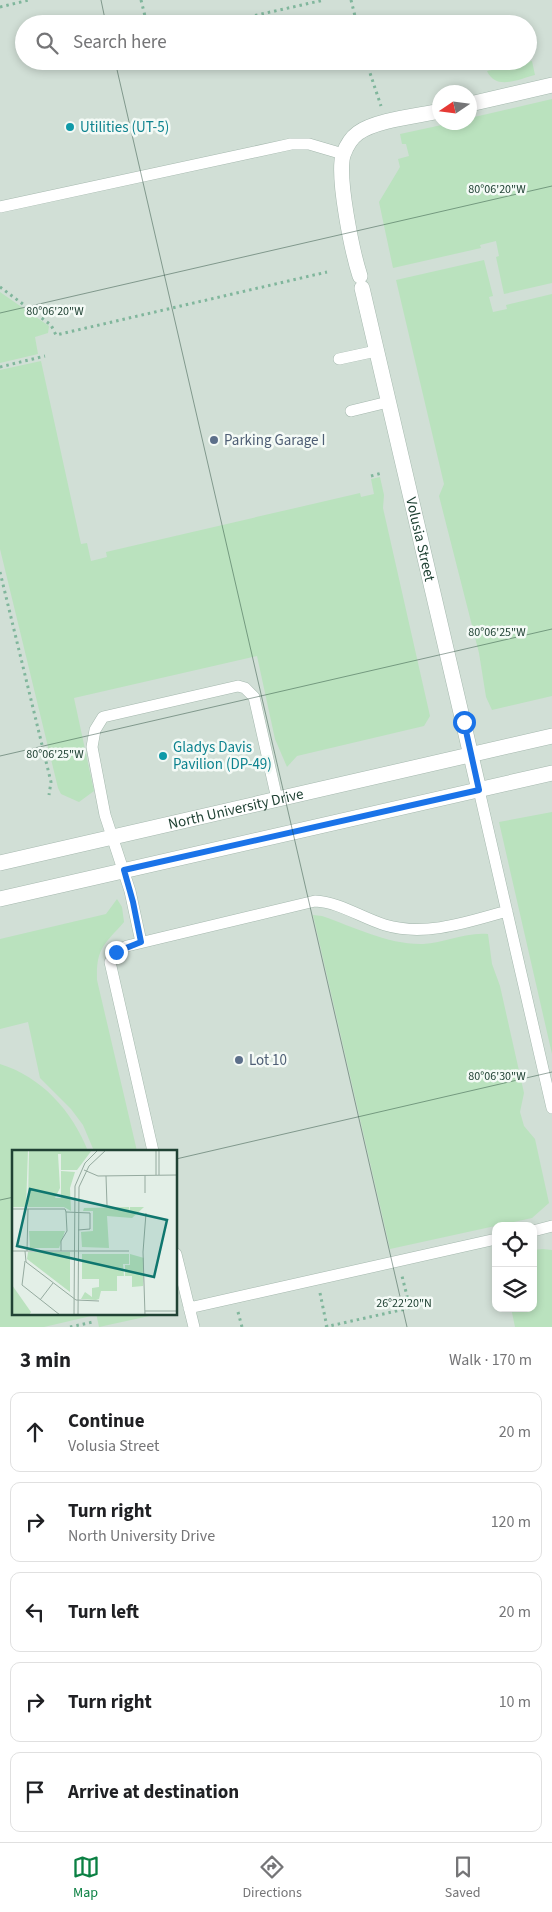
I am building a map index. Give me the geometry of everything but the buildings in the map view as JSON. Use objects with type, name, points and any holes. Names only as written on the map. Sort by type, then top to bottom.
[{"type":"street","points":[[477,102],[552,85]]},
{"type":"street","points":[[343,154],[350,140],[360,132],[377,125],[432,113]]},
{"type":"street","name":"Volusia Street","points":[[343,154],[340,173],[361,282],[479,790]]},
{"type":"street","name":"North University Drive","points":[[0,863],[552,736]]},
{"type":"street","points":[[0,899],[552,774]]},
{"type":"lane","points":[[0,207],[291,144],[309,144],[343,154]]},
{"type":"lane","points":[[339,359],[376,351]]},
{"type":"lane","points":[[351,411],[388,402]]},
{"type":"lane","points":[[141,942],[124,870],[105,815],[92,747],[92,738],[98,722],[110,714],[238,686],[245,688],[254,697],[277,799]]},
{"type":"lane","points":[[479,790],[552,1108]]},
{"type":"lane","points":[[153,1150],[110,962],[116,952],[141,942],[315,901],[331,904],[385,925],[414,930],[437,928],[507,911]]},
{"type":"lane","points":[[537,1230],[552,1226]]},
{"type":"lane","points":[[188,1308],[492,1240]]},
{"type":"lane","points":[[178,1263],[194,1327]]},
{"type":"path","points":[[0,7],[29,0]]},
{"type":"path","points":[[141,0],[145,15]]},
{"type":"path","points":[[257,15],[324,0]]},
{"type":"path","points":[[351,0],[355,15]]},
{"type":"path","points":[[369,70],[383,111]]},
{"type":"path","points":[[0,287],[51,325],[56,334],[327,272]]},
{"type":"path","points":[[0,366],[45,356]]},
{"type":"path","points":[[370,476],[382,473]]},
{"type":"path","points":[[0,572],[51,782],[49,795]]},
{"type":"path","points":[[316,1278],[326,1327],[410,1308],[401,1272]]},
{"type":"path","points":[[70,1327],[93,1322]]},
{"type":"shaded area","points":[[0,0],[552,0],[552,1327],[0,1327]]},
{"type":"green space","points":[[534,70],[535,75],[515,81],[502,82],[496,81],[487,71]]},
{"type":"green space","points":[[552,99],[552,283],[504,294],[496,257],[499,256],[496,241],[480,245],[481,248],[393,268],[379,202],[400,167],[398,159],[409,156],[406,144],[402,144],[400,134],[432,127],[432,130],[477,130],[477,116]]},
{"type":"green space","points":[[484,260],[493,296],[489,297],[493,312],[507,309],[506,305],[552,294],[552,696],[492,710],[486,697],[479,653],[439,496],[444,484],[396,280]]},
{"type":"green space","points":[[0,292],[49,326],[48,333],[35,337],[38,354],[0,363]]},
{"type":"green space","points":[[41,361],[81,544],[87,543],[91,561],[107,557],[106,552],[360,493],[361,497],[374,494],[371,479],[380,477],[384,495],[383,508],[430,716],[424,726],[297,756],[287,767],[275,739],[257,656],[74,698],[94,791],[79,802],[61,794],[0,549],[0,370]]},
{"type":"green space","points":[[552,812],[552,1054],[499,822]]},
{"type":"green space","points":[[117,899],[122,907],[124,922],[111,936],[100,954],[97,980],[137,1150],[94,1150],[83,1125],[71,1109],[40,1078],[28,1022],[0,1029],[0,939],[106,914]]},
{"type":"green space","points":[[313,915],[322,916],[397,942],[410,944],[431,943],[471,935],[488,934],[492,964],[500,986],[524,1093],[520,1112],[524,1126],[535,1139],[549,1203],[532,1218],[514,1222],[492,1222],[492,1227],[390,1249]]},
{"type":"green space","points":[[0,1064],[29,1077],[54,1097],[73,1122],[88,1150],[12,1150],[12,1314],[91,1314],[91,1316],[44,1327],[0,1327]]},
{"type":"green space","points":[[537,1250],[552,1250],[552,1327],[515,1327],[512,1312],[537,1312]]},
{"type":"green space","points":[[96,1314],[158,1314],[99,1327]]},
{"type":"place","name":"Utilities (UT-5)","points":[[70,127]]},
{"type":"place","name":"Parking Garage I","points":[[214,440]]},
{"type":"place","name":"Gladys Davis Pavilion (DP-49)","points":[[163,756]]},
{"type":"place","name":"Lot 10","points":[[239,1060]]},
{"type":"route","points":[[116,952],[141,942],[124,870],[479,790],[464,722]]}]
